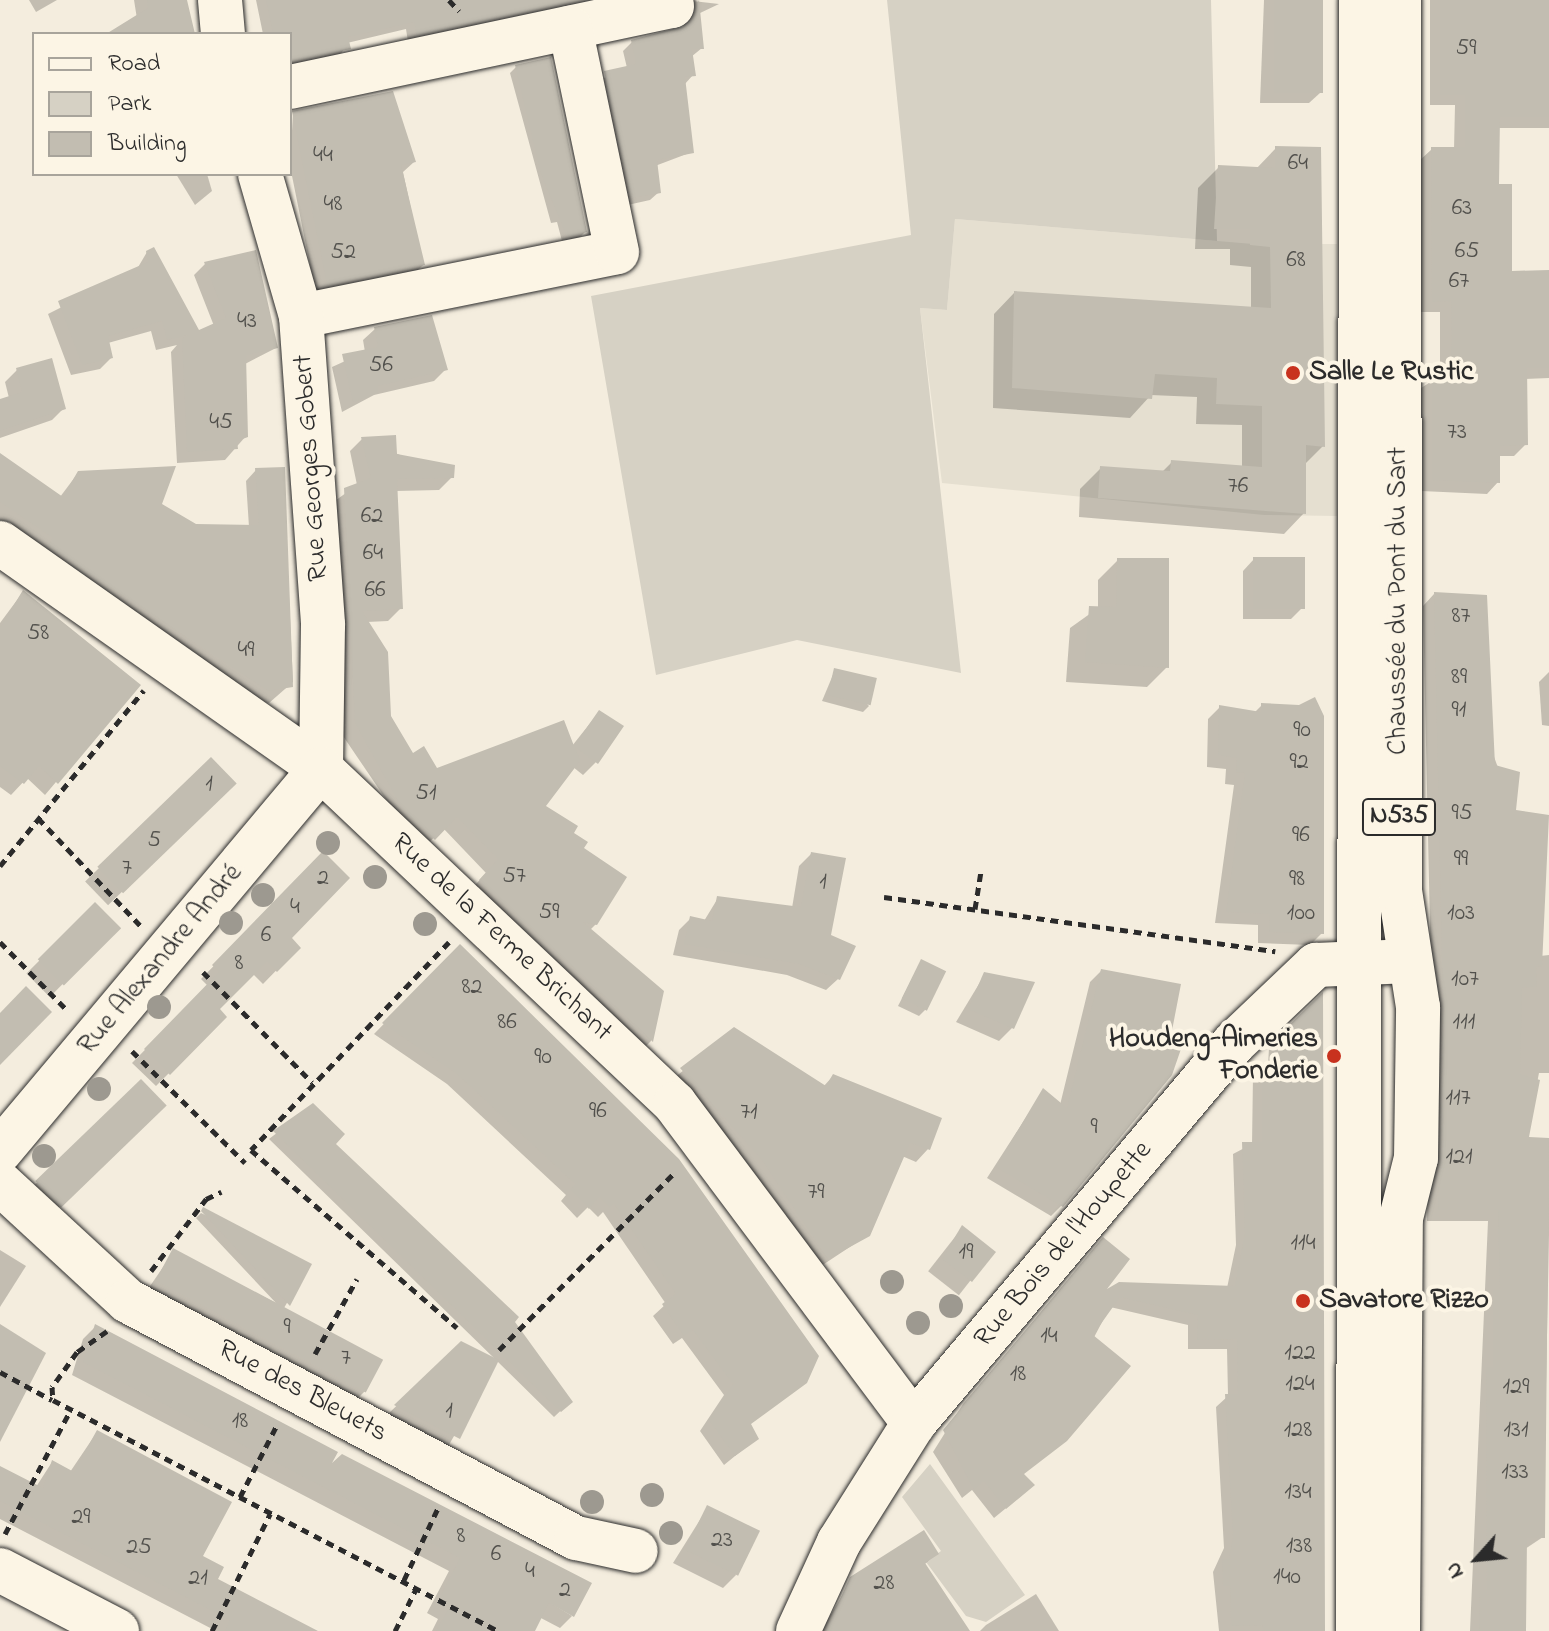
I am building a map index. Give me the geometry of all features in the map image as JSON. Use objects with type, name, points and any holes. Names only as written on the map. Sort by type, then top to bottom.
[{"type":"street","points":[[220,0],[223,32]]},
{"type":"street","points":[[292,87],[672,6],[671,0]]},
{"type":"street","name":"Chaussée du Pont du Sart","points":[[1358,1631],[1361,0]]},
{"type":"street","name":"Chaussée du Pont du Sart","points":[[1398,1631],[1401,1218],[1416,1158],[1418,1007],[1400,891],[1399,0]]},
{"type":"street","points":[[301,316],[617,252],[570,28]]},
{"type":"street","name":"Rue Georges Gobert","points":[[261,176],[301,316],[322,610],[321,769]]},
{"type":"street","name":"Rue de la Ferme Brichant","points":[[0,543],[321,769],[475,914],[705,1141],[914,1423]]},
{"type":"street","name":"Rue Alexandre André","points":[[0,1151],[321,769]]},
{"type":"street","points":[[1316,965],[1410,961]]},
{"type":"street","name":"Rue Bois de l'Houpette","points":[[798,1631],[839,1542],[914,1423],[1233,1044],[1316,965]]},
{"type":"street","name":"Rue des Bleuets","points":[[0,1183],[128,1301],[576,1538],[636,1551]]},
{"type":"street","points":[[0,1570],[91,1625]]},
{"type":"path","points":[[0,866],[167,663]]},
{"type":"path","points":[[38,818],[312,1082]]},
{"type":"path","points":[[975,909],[981,872]]},
{"type":"path","points":[[884,897],[1299,954],[1316,965]]},
{"type":"path","points":[[457,1328],[251,1150],[312,1082],[475,914]]},
{"type":"path","points":[[0,942],[245,1163]]},
{"type":"path","points":[[499,1350],[705,1141]]},
{"type":"path","points":[[53,1400],[52,1387],[77,1352],[104,1335],[206,1199],[221,1192]]},
{"type":"path","points":[[240,1497],[357,1279]]},
{"type":"path","points":[[0,1372],[498,1631]]},
{"type":"path","points":[[0,1543],[70,1411]]},
{"type":"path","points":[[404,1580],[455,1474]]},
{"type":"path","points":[[212,1631],[270,1514]]},
{"type":"path","points":[[395,1631],[417,1587]]},
{"type":"shaded area","points":[[955,219],[1253,244],[1337,244],[1337,516],[1264,515],[942,483],[920,308],[947,310]]},
{"type":"green space","points":[[887,0],[1211,0],[1217,241],[955,219],[947,310],[920,308],[961,673],[797,640],[656,675],[591,296],[911,235]]},
{"type":"green space","points":[[930,1464],[1025,1595],[986,1622],[966,1616],[926,1562],[941,1551],[902,1497]]},
{"type":"building","points":[[147,0],[187,0],[195,32],[109,32],[148,8]]},
{"type":"building","points":[[266,0],[580,0],[417,35],[414,22],[348,37],[351,49],[292,61],[292,32],[273,32]]},
{"type":"building","points":[[699,0],[704,49],[692,49],[696,76],[685,77],[694,153],[657,160],[661,193],[631,198],[604,71],[636,64],[631,40],[688,25]]},
{"type":"building","points":[[1274,0],[1323,0],[1323,93],[1274,93]]},
{"type":"building","points":[[1440,0],[1549,0],[1549,117],[1500,117],[1499,184],[1512,184],[1512,271],[1549,270],[1549,368],[1527,368],[1528,445],[1500,446],[1500,483],[1432,480],[1432,374],[1450,374],[1452,338],[1451,301],[1432,302],[1431,147],[1465,147],[1465,95],[1440,95]]},
{"type":"building","points":[[551,57],[587,232],[567,237],[541,174],[515,65]]},
{"type":"building","points":[[393,91],[416,162],[401,165],[425,265],[327,285],[292,111]]},
{"type":"building","points":[[1275,146],[1321,147],[1325,447],[1306,445],[1306,514],[1098,498],[1100,466],[1170,471],[1171,460],[1262,467],[1262,406],[1216,404],[1217,378],[1155,374],[1152,399],[1012,388],[1014,291],[1271,308],[1270,247],[1250,245],[1250,229],[1214,229],[1218,165],[1275,168]]},
{"type":"building","points":[[154,247],[199,330],[226,318],[204,262],[256,250],[278,348],[246,355],[248,437],[237,441],[238,449],[187,452],[182,338],[188,335],[167,340],[162,321],[108,336],[113,358],[82,365],[58,301],[148,262],[146,251]]},
{"type":"building","points":[[432,315],[448,370],[378,386],[378,393],[353,402],[342,354],[378,347],[374,327]]},
{"type":"building","points":[[52,358],[66,409],[0,431],[0,399],[22,392],[16,368]]},
{"type":"building","points":[[396,435],[397,454],[455,465],[454,478],[397,479],[403,609],[362,611],[388,652],[391,716],[413,753],[424,746],[437,768],[564,720],[574,746],[599,710],[624,726],[598,764],[575,747],[580,761],[546,806],[578,826],[574,833],[588,842],[584,848],[627,877],[597,925],[583,922],[664,991],[653,1042],[479,880],[498,859],[457,817],[435,840],[403,810],[355,723],[344,488],[371,478],[361,437]]},
{"type":"building","points":[[0,453],[63,497],[78,471],[176,466],[162,504],[196,524],[259,525],[255,468],[285,467],[293,687],[268,691],[48,546],[53,538],[0,502]]},
{"type":"building","points":[[1253,557],[1305,557],[1305,609],[1253,609]]},
{"type":"building","points":[[1117,558],[1169,558],[1169,668],[1085,662],[1089,606],[1116,607]]},
{"type":"building","points":[[23,590],[141,685],[58,784],[39,766],[24,784],[0,766],[0,628]]},
{"type":"building","points":[[1434,592],[1487,595],[1495,765],[1520,772],[1516,810],[1549,815],[1542,966],[1536,967],[1537,986],[1522,988],[1520,1074],[1540,1080],[1529,1137],[1549,1138],[1545,1538],[1527,1538],[1526,1631],[1479,1631],[1480,1590],[1487,1590],[1486,1367],[1493,1367],[1493,1290],[1500,1290],[1498,1210],[1438,1210],[1443,1007]]},
{"type":"building","points":[[834,668],[877,678],[871,705],[828,695]]},
{"type":"building","points":[[1315,697],[1324,716],[1324,934],[1269,932],[1270,914],[1226,912],[1245,773],[1236,772],[1237,758],[1218,755],[1219,705],[1261,712],[1261,703],[1299,705]]},
{"type":"building","points":[[211,757],[237,784],[123,893],[97,867]]},
{"type":"building","points":[[323,851],[350,878],[292,938],[301,948],[277,972],[267,962],[220,1009],[227,1017],[170,1075],[144,1049],[219,972],[212,965]]},
{"type":"building","points":[[811,852],[846,858],[831,935],[856,946],[840,980],[799,964],[684,944],[690,916],[712,921],[717,896],[801,907]]},
{"type":"building","points":[[95,902],[121,928],[64,985],[38,959]]},
{"type":"building","points":[[460,944],[679,1159],[819,1356],[807,1383],[751,1424],[759,1439],[735,1456],[709,1420],[733,1384],[693,1330],[684,1336],[662,1304],[676,1294],[614,1204],[610,1208],[599,1197],[589,1209],[570,1190],[575,1184],[457,1074],[382,1023]]},
{"type":"building","points":[[921,959],[946,971],[927,1011],[902,999]]},
{"type":"building","points":[[1101,969],[1181,984],[1169,1046],[1181,1049],[1172,1075],[1063,1207],[996,1167],[1043,1088],[1067,1108]]},
{"type":"building","points":[[984,972],[1035,982],[1014,1029],[968,1009]]},
{"type":"building","points":[[26,986],[52,1012],[0,1065],[0,1013]]},
{"type":"building","points":[[1323,992],[1325,1631],[1263,1631],[1262,1625],[1231,1626],[1230,1586],[1223,1586],[1222,1559],[1229,1559],[1233,1536],[1225,1394],[1238,1394],[1237,1339],[1197,1340],[1198,1315],[1120,1297],[1093,1335],[1131,1366],[1067,1441],[1024,1474],[1035,1485],[1006,1509],[984,1481],[974,1490],[943,1430],[1103,1237],[1130,1259],[1107,1289],[1119,1282],[1235,1286],[1245,1233],[1242,1142],[1262,1142],[1262,1063],[1278,1063],[1279,1035]]},
{"type":"building","points":[[734,1027],[826,1086],[833,1074],[942,1118],[930,1150],[910,1143],[870,1236],[828,1259],[761,1159],[680,1068]]},
{"type":"building","points":[[141,1079],[167,1106],[61,1208],[35,1181]]},
{"type":"building","points":[[313,1103],[345,1134],[336,1144],[519,1317],[515,1322],[573,1402],[561,1412],[273,1131]]},
{"type":"building","points":[[203,1207],[312,1264],[290,1306],[201,1211]]},
{"type":"building","points":[[962,1225],[996,1252],[972,1282],[942,1259]]},
{"type":"building","points":[[173,1248],[383,1360],[366,1392],[156,1281]]},
{"type":"building","points":[[0,1324],[46,1353],[0,1442]]},
{"type":"building","points":[[95,1324],[338,1452],[332,1463],[342,1454],[592,1583],[574,1617],[549,1603],[535,1631],[436,1631],[450,1606],[438,1600],[460,1558],[83,1362]]},
{"type":"building","points":[[461,1341],[499,1360],[460,1439],[394,1405]]},
{"type":"building","points":[[97,1430],[232,1502],[203,1556],[224,1567],[218,1579],[318,1631],[225,1631],[230,1620],[0,1501],[0,1466],[43,1488],[52,1460],[74,1472]]},
{"type":"building","points":[[707,1505],[760,1531],[738,1576],[685,1550]]},
{"type":"building","points":[[924,1530],[939,1554],[925,1563],[970,1631],[826,1631],[850,1577]]},
{"type":"place","name":"Salle Le Rustic","points":[[1293,373]]},
{"type":"place","name":"Houdeng-Aimeries Fonderie","points":[[1334,1056]]},
{"type":"place","name":"Savatore Rizzo","points":[[1303,1301]]}]
